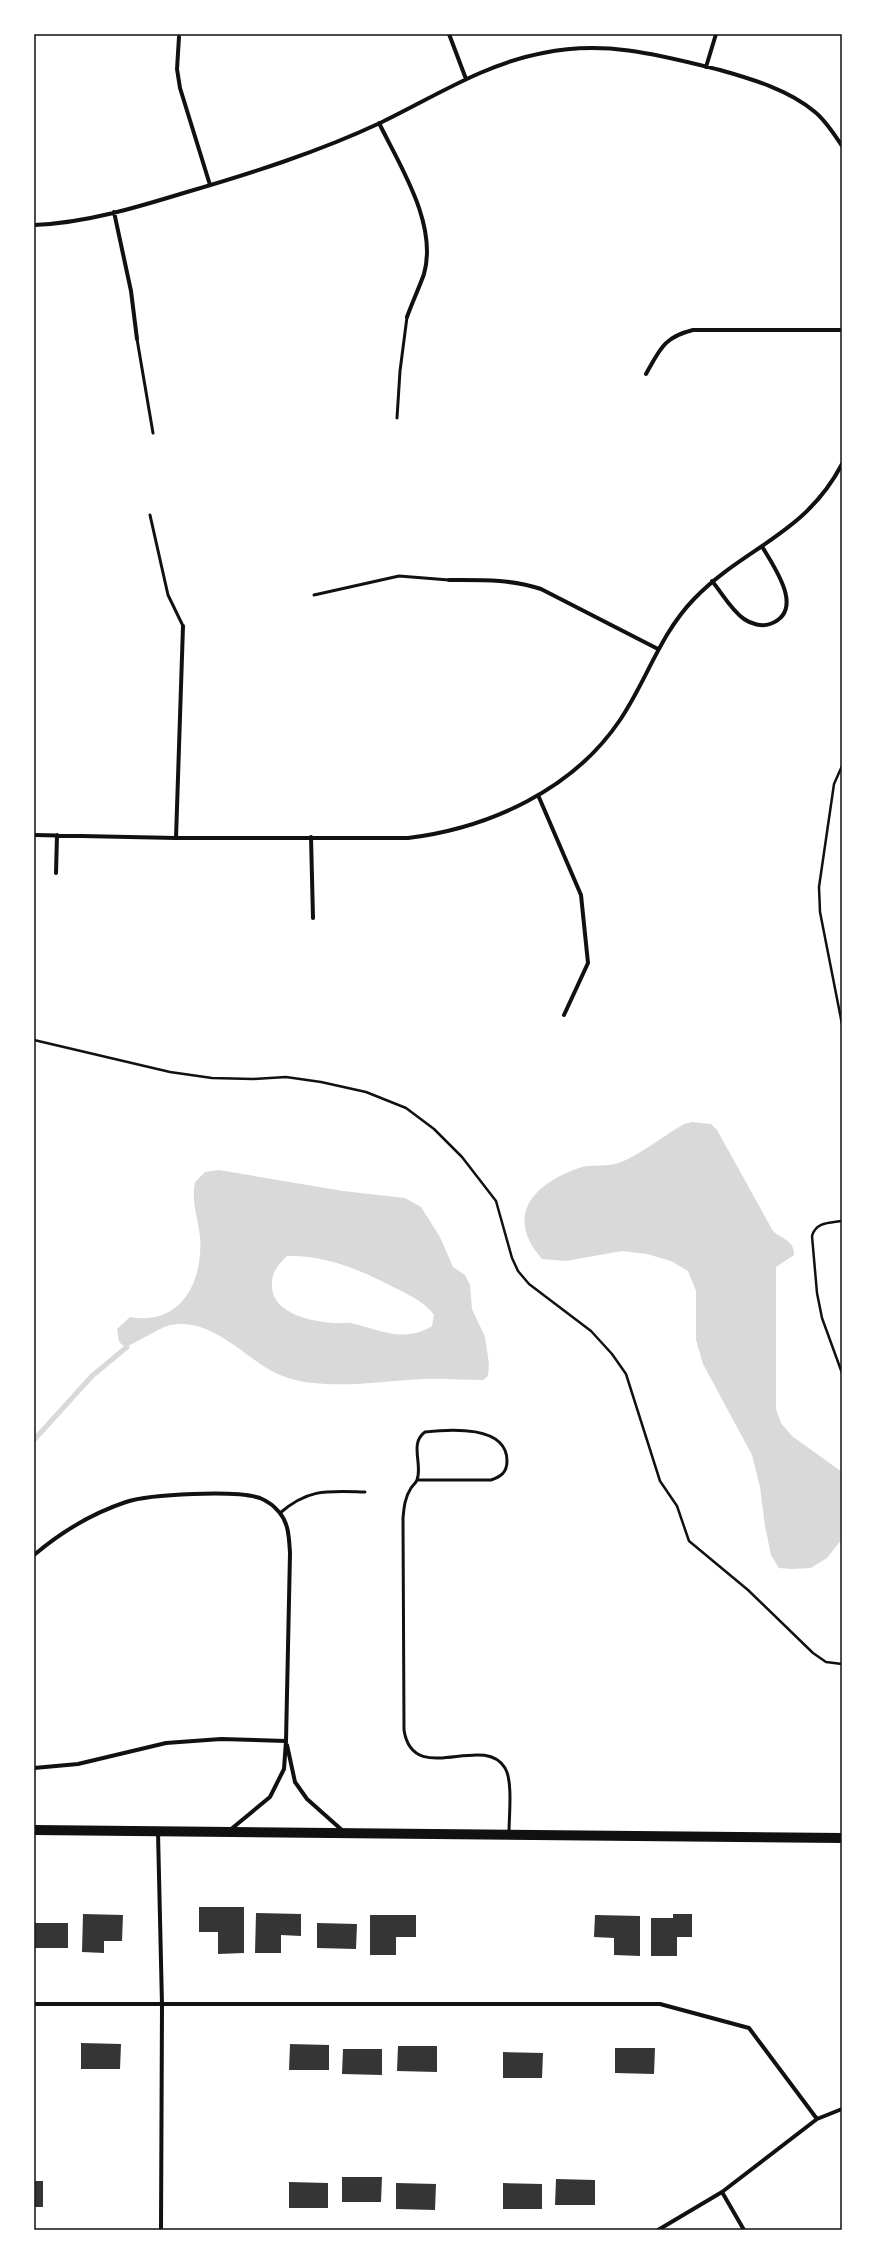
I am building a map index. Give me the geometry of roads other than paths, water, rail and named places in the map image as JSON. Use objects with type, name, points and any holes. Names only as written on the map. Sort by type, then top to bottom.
[{"type":"main road","points":[[34,1830],[842,1838]]},
{"type":"street","points":[[449,34],[466,79]]},
{"type":"street","points":[[706,67],[716,34]]},
{"type":"street","points":[[179,37],[177,69],[180,88],[210,185]]},
{"type":"street","points":[[34,225],[64,223],[114,212],[210,185],[274,164],[379,123],[466,79],[511,60],[546,52],[579,49],[644,51],[767,85],[793,98],[815,112],[842,146]]},
{"type":"street","points":[[379,123],[416,200],[424,222],[426,249],[424,273],[407,317]]},
{"type":"street","points":[[114,212],[131,292],[137,339]]},
{"type":"street","points":[[646,374],[662,344],[678,334],[694,330],[842,330]]},
{"type":"street","points":[[34,835],[176,838],[408,838],[442,834],[494,817],[538,796],[575,769],[598,748],[620,720],[658,649],[679,617],[712,581],[795,524],[814,506],[828,488],[842,464]]},
{"type":"street","points":[[712,581],[744,619],[757,625],[768,625],[778,620],[787,603],[786,590],[762,548]]},
{"type":"street","points":[[449,580],[506,581],[521,583],[541,589],[658,649]]},
{"type":"street","points":[[176,838],[183,626]]},
{"type":"street","points":[[538,796],[581,895],[588,964],[564,1015]]},
{"type":"street","points":[[56,873],[57,835]]},
{"type":"street","points":[[311,837],[313,918]]},
{"type":"street","points":[[34,1556],[50,1542],[99,1514],[127,1502],[158,1496],[189,1494],[246,1496],[260,1498],[280,1513],[286,1524],[290,1553],[286,1741],[284,1769],[270,1797],[227,1832]]},
{"type":"street","points":[[34,1768],[78,1764],[166,1743],[220,1740],[286,1741]]},
{"type":"street","points":[[286,1741],[295,1782],[307,1798],[346,1833]]},
{"type":"street","points":[[158,1832],[162,2005],[161,2230]]},
{"type":"street","points":[[34,2004],[660,2004],[749,2028],[817,2119]]},
{"type":"street","points":[[658,2230],[722,2192],[817,2119],[842,2109]]},
{"type":"street","points":[[722,2192],[744,2230]]},
{"type":"lane","points":[[398,418],[400,371],[407,317]]},
{"type":"lane","points":[[137,339],[153,433]]},
{"type":"lane","points":[[150,515],[168,595],[183,626]]},
{"type":"lane","points":[[314,595],[399,576],[449,580]]},
{"type":"lane","points":[[417,1480],[491,1480],[500,1477],[505,1471],[507,1456],[503,1446],[496,1438],[486,1434],[474,1432],[425,1432],[420,1436],[418,1442],[417,1480],[410,1488],[405,1502],[404,1518],[404,1730],[406,1742],[412,1751],[421,1756],[479,1756],[491,1757],[499,1761],[508,1776],[509,1835]]},
{"type":"lane","points":[[280,1513],[294,1501],[307,1495],[334,1491],[365,1492]]},
{"type":"waterway","points":[[34,1440],[92,1376],[127,1347]]}]
